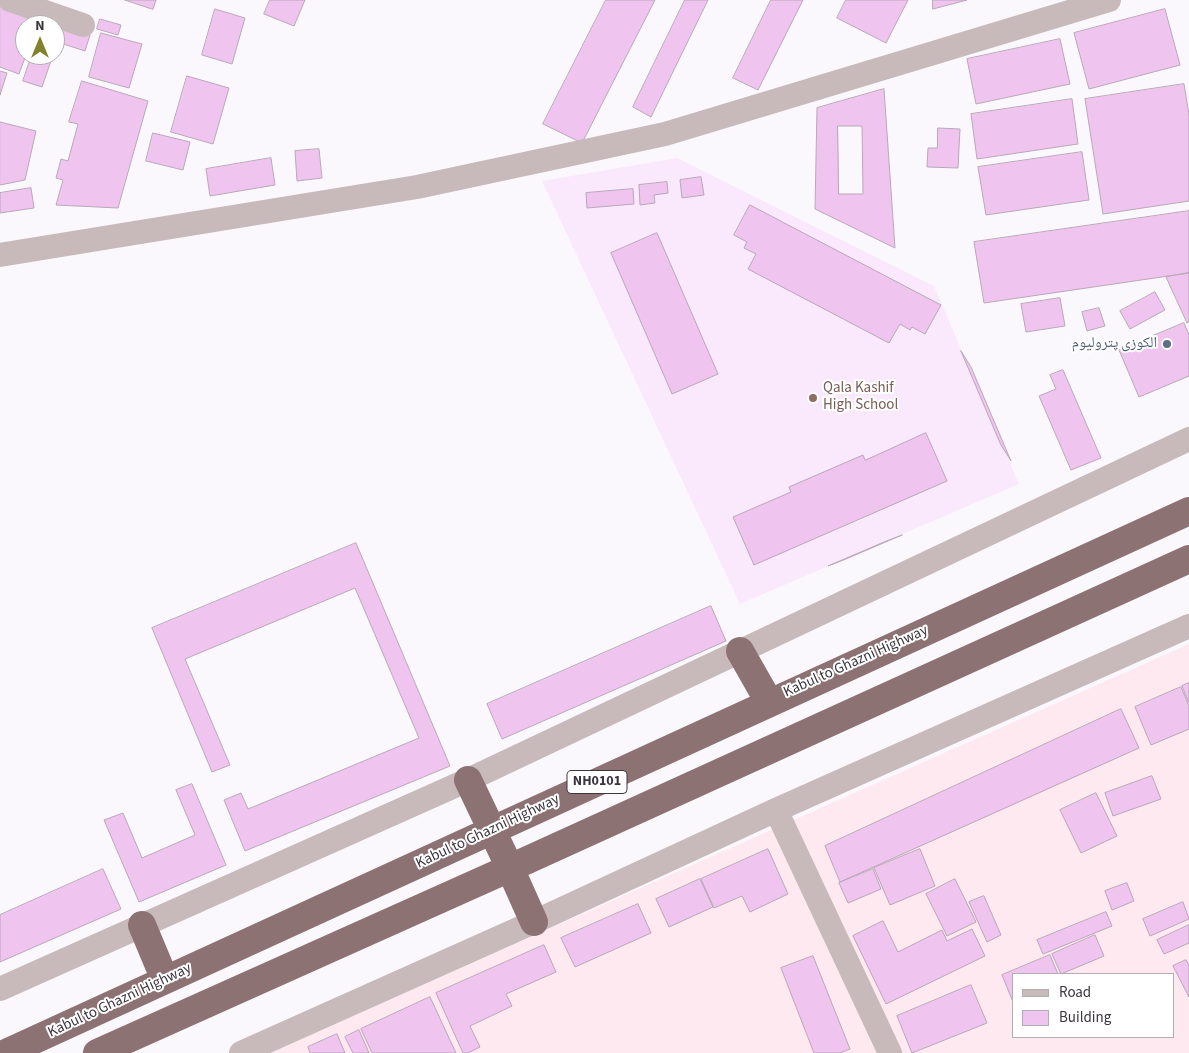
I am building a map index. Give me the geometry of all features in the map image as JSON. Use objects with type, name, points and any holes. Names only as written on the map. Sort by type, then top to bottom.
[{"type":"highway","name":"Kabul to Ghazni Highway","points":[[6,1053],[1189,511]]},
{"type":"highway","name":"NH0101","points":[[97,1053],[510,868],[1189,559]]},
{"type":"highway","points":[[740,651],[769,702]]},
{"type":"highway","points":[[468,780],[493,830],[534,922]]},
{"type":"highway","points":[[142,925],[165,980]]},
{"type":"street","points":[[10,0],[83,25]]},
{"type":"street","points":[[0,254],[417,187],[665,134],[1109,0]]},
{"type":"street","points":[[0,989],[468,780],[1189,439]]},
{"type":"street","points":[[241,1053],[534,922],[776,810],[1189,626]]},
{"type":"street","points":[[776,810],[890,1053]]},
{"type":"shaded area","name":"Qala Kashif High School","points":[[677,158],[934,286],[1019,484],[740,604],[542,181]]},
{"type":"shaded area","points":[[1189,644],[1189,1053],[270,1053]]},
{"type":"building","points":[[125,0],[156,0],[153,9]]},
{"type":"building","points":[[270,0],[305,0],[294,26],[264,14]]},
{"type":"building","points":[[606,0],[655,0],[582,143],[543,124]]},
{"type":"building","points":[[685,0],[708,0],[651,117],[633,107]]},
{"type":"building","points":[[771,0],[803,0],[758,90],[733,78]]},
{"type":"building","points":[[846,0],[908,0],[886,43],[837,18]]},
{"type":"building","points":[[933,0],[967,0],[933,9]]},
{"type":"building","points":[[0,2],[37,15],[15,15],[15,65],[22,65],[19,74],[0,67]]},
{"type":"building","points":[[215,9],[245,18],[232,64],[202,55]]},
{"type":"building","points":[[1165,9],[1180,65],[1089,89],[1074,33]]},
{"type":"building","points":[[100,19],[121,25],[118,35],[97,29]]},
{"type":"building","points":[[65,27],[90,35],[85,51],[65,45]]},
{"type":"building","points":[[101,33],[142,44],[129,88],[89,77]]},
{"type":"building","points":[[1060,39],[1070,84],[976,104],[967,59]]},
{"type":"building","points":[[29,65],[50,65],[42,87],[23,81]]},
{"type":"building","points":[[0,71],[7,73],[0,95]]},
{"type":"building","points":[[187,76],[229,88],[213,144],[171,132]]},
{"type":"building","points":[[82,81],[148,101],[118,208],[56,205],[63,180],[56,178],[61,159],[68,161],[78,124],[69,122]]},
{"type":"building","points":[[1184,84],[1189,115],[1189,201],[1103,214],[1085,99]]},
{"type":"building","points":[[884,89],[895,248],[815,209],[817,108]],"holes":[[[838,126],[862,126],[863,194],[839,194]]]},
{"type":"building","points":[[1072,99],[1078,144],[977,159],[971,114]]},
{"type":"building","points":[[0,122],[36,131],[25,180],[0,185]]},
{"type":"building","points":[[938,128],[960,129],[958,168],[927,167],[928,148],[937,148]]},
{"type":"building","points":[[153,133],[190,142],[183,170],[146,161]]},
{"type":"building","points":[[319,149],[322,178],[297,181],[295,151]]},
{"type":"building","points":[[1082,152],[1089,200],[986,215],[978,167]]},
{"type":"building","points":[[271,158],[275,185],[210,196],[206,169]]},
{"type":"building","points":[[701,177],[704,195],[682,198],[680,180]]},
{"type":"building","points":[[667,182],[668,193],[654,195],[655,203],[640,205],[639,185]]},
{"type":"building","points":[[31,188],[34,208],[0,213],[0,193]]},
{"type":"building","points":[[633,189],[634,204],[587,208],[586,193]]},
{"type":"building","points":[[750,205],[941,305],[925,334],[912,327],[910,330],[900,324],[889,343],[748,269],[756,254],[744,248],[747,242],[734,235]]},
{"type":"building","points":[[1189,211],[1189,273],[984,303],[974,242]]},
{"type":"building","points":[[657,233],[718,374],[672,394],[611,253]]},
{"type":"building","points":[[1189,273],[1189,322],[1187,323],[1166,277]]},
{"type":"building","points":[[1155,292],[1165,310],[1130,329],[1120,311]]},
{"type":"building","points":[[1060,298],[1065,326],[1026,332],[1021,304]]},
{"type":"building","points":[[1099,308],[1105,326],[1087,331],[1082,312]]},
{"type":"building","points":[[1184,323],[1189,335],[1189,376],[1139,397],[1119,350]]},
{"type":"building","points":[[961,351],[971,367],[1011,461],[1001,445]]},
{"type":"building","points":[[1063,370],[1101,458],[1071,470],[1039,396],[1056,389],[1050,375]]},
{"type":"building","points":[[926,433],[947,481],[754,565],[733,517],[791,492],[789,487],[863,455],[865,460]]},
{"type":"building","points":[[902,535],[846,559],[828,566],[884,542]]},
{"type":"building","points":[[356,543],[450,766],[245,851],[224,800],[241,793],[248,809],[419,738],[355,588],[185,659],[230,765],[212,772],[152,628]]},
{"type":"building","points":[[711,606],[726,641],[502,739],[487,704]]},
{"type":"building","points":[[1189,683],[1189,703],[1182,686]]},
{"type":"building","points":[[1181,687],[1189,706],[1189,729],[1151,745],[1135,707]]},
{"type":"building","points":[[1121,709],[1139,748],[840,882],[825,846]]},
{"type":"building","points":[[1152,776],[1161,799],[1113,816],[1105,793]]},
{"type":"building","points":[[192,784],[226,865],[139,902],[104,820],[123,813],[142,858],[195,835],[176,790]]},
{"type":"building","points":[[1096,793],[1117,836],[1081,853],[1060,810]]},
{"type":"building","points":[[768,849],[788,894],[750,912],[742,896],[714,908],[701,879]]},
{"type":"building","points":[[920,849],[935,886],[890,905],[874,868]]},
{"type":"building","points":[[103,869],[121,909],[0,962],[0,915]]},
{"type":"building","points":[[873,869],[881,889],[848,903],[839,883]]},
{"type":"building","points":[[700,879],[713,907],[669,927],[656,899]]},
{"type":"building","points":[[955,879],[976,922],[947,936],[926,894]]},
{"type":"building","points":[[1127,883],[1134,901],[1112,910],[1105,891]]},
{"type":"building","points":[[984,896],[1001,935],[987,942],[969,902]]},
{"type":"building","points":[[1183,902],[1189,919],[1150,936],[1143,919]]},
{"type":"building","points":[[638,904],[651,933],[575,967],[561,938]]},
{"type":"building","points":[[1106,912],[1112,926],[1043,954],[1037,940]]},
{"type":"building","points":[[883,921],[898,952],[942,930],[947,941],[972,929],[985,956],[886,1004],[853,936]]},
{"type":"building","points":[[1189,925],[1189,943],[1164,954],[1157,940]]},
{"type":"building","points":[[1095,935],[1104,956],[1061,973],[1052,954]]},
{"type":"building","points":[[544,945],[556,972],[506,994],[512,1006],[470,1026],[480,1047],[468,1053],[463,1053],[436,993]]},
{"type":"building","points":[[1050,955],[1058,973],[1012,973],[1012,1000],[1002,975]]},
{"type":"building","points":[[813,956],[850,1049],[840,1053],[814,1053],[781,968]]},
{"type":"building","points":[[1186,960],[1189,965],[1189,997],[1173,966]]},
{"type":"building","points":[[971,985],[987,1023],[912,1053],[897,1016]]},
{"type":"building","points":[[430,997],[456,1053],[372,1053],[361,1029]]},
{"type":"building","points":[[359,1030],[369,1053],[353,1053],[345,1037]]},
{"type":"building","points":[[337,1034],[345,1053],[310,1053],[308,1047]]},
{"type":"place","name":"الکوزی پترولیوم","points":[[1167,344]]},
{"type":"place","name":"Qala Kashif High School","points":[[813,398]]}]
